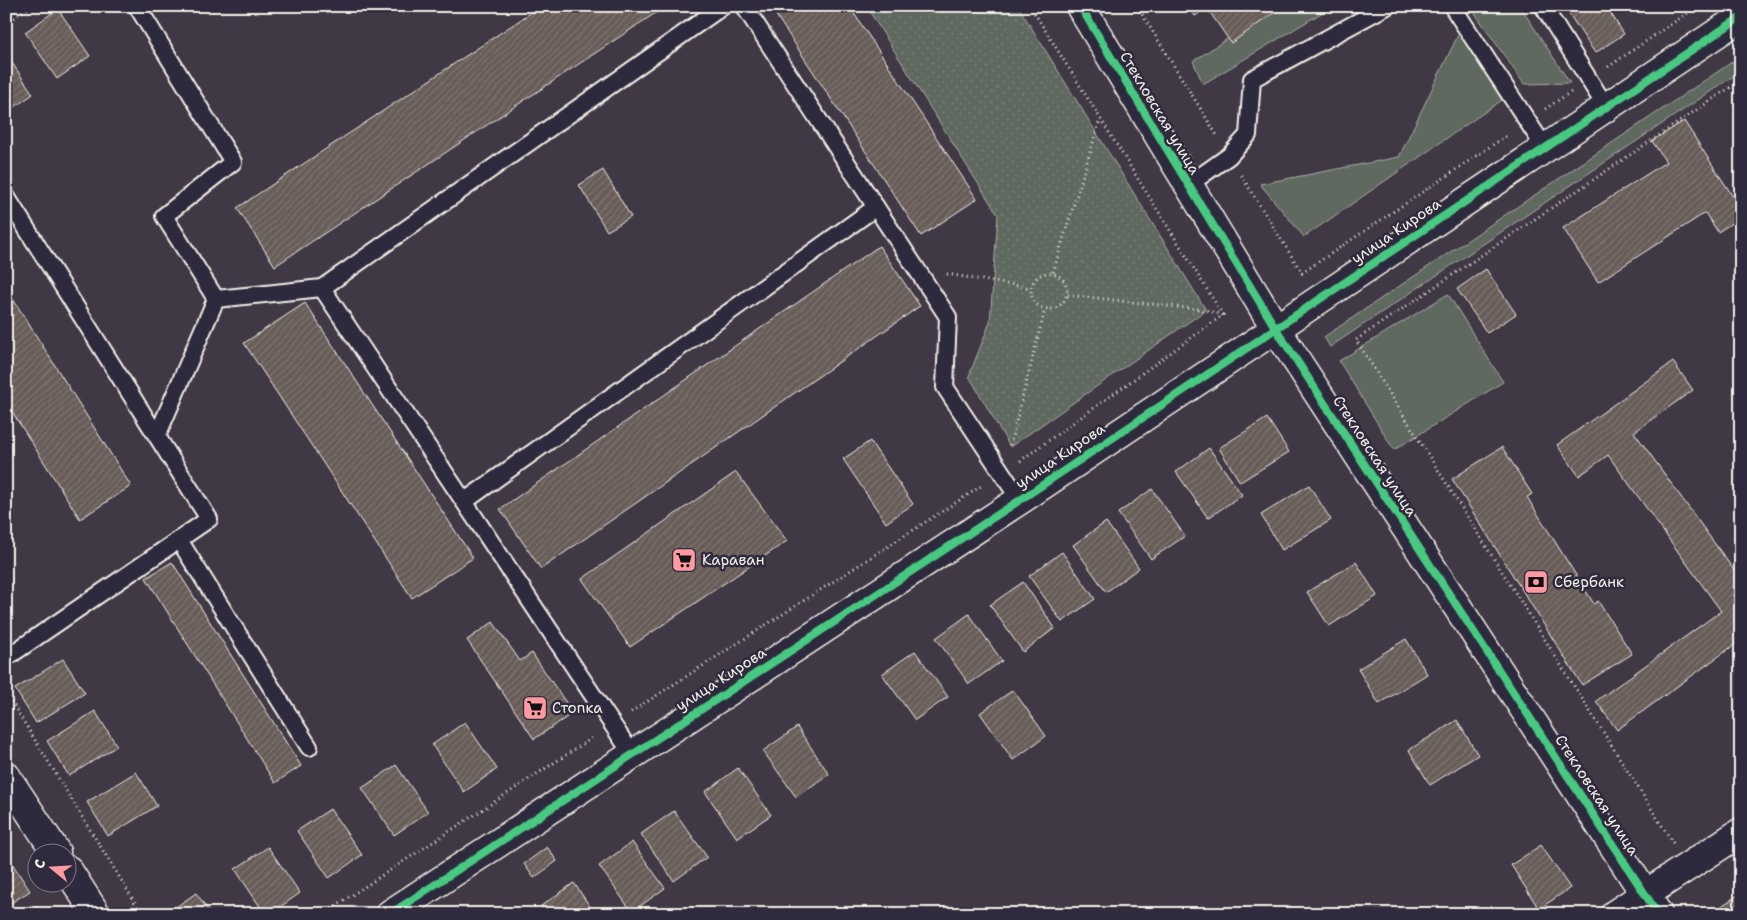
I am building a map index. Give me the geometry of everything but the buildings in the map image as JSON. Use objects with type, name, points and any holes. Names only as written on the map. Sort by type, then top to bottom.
[{"type":"street","name":"Стекловская улица","points":[[1080,6],[1276,329],[1652,904]]},
{"type":"street","name":"улица Кирова","points":[[390,914],[1020,500],[1741,17]]},
{"type":"street","points":[[6,776],[49,842]]},
{"type":"street","points":[[1615,914],[1652,904],[1741,832]]},
{"type":"street","points":[[78,886],[96,914]]},
{"type":"lane","points":[[137,6],[233,162],[164,216],[216,299]]},
{"type":"lane","points":[[216,299],[322,288],[723,6]]},
{"type":"lane","points":[[744,6],[948,316],[945,387],[1020,500]]},
{"type":"lane","points":[[1188,185],[1229,156],[1248,135],[1252,79],[1387,6]]},
{"type":"lane","points":[[1452,6],[1545,148]]},
{"type":"lane","points":[[1543,6],[1606,107]]},
{"type":"lane","points":[[6,196],[209,519],[6,658]]},
{"type":"lane","points":[[465,501],[876,207]]},
{"type":"lane","points":[[322,288],[632,754]]},
{"type":"lane","points":[[157,436],[216,299]]},
{"type":"lane","points":[[179,540],[308,747]]},
{"type":"path","points":[[6,24],[30,6]]},
{"type":"path","points":[[1030,6],[1223,314]]},
{"type":"path","points":[[1137,6],[1302,273],[1698,6]]},
{"type":"path","points":[[1677,848],[1356,340],[1741,80]]},
{"type":"path","points":[[1053,272],[1100,120]]},
{"type":"path","points":[[917,268],[1030,288]]},
{"type":"path","points":[[1053,272],[1065,280],[1068,295],[1060,307],[1046,310],[1033,302],[1030,288],[1038,275],[1053,272]]},
{"type":"path","points":[[1068,295],[1206,310],[1223,314]]},
{"type":"path","points":[[323,914],[1002,472],[1046,310]]},
{"type":"path","points":[[1019,461],[1223,314]]},
{"type":"path","points":[[6,693],[142,914]]},
{"type":"green space","points":[[866,6],[1018,6],[1206,310],[1010,447],[969,376],[990,322],[998,215]]},
{"type":"green space","points":[[1278,6],[1333,6],[1203,84],[1193,61]]},
{"type":"green space","points":[[1470,6],[1520,6],[1570,83],[1524,84]]},
{"type":"green space","points":[[1460,31],[1502,100],[1304,237],[1260,184],[1399,157]]},
{"type":"green space","points":[[1741,56],[1741,71],[1330,347],[1324,337]]},
{"type":"green space","points":[[1448,294],[1503,382],[1394,450],[1339,361]]},
{"type":"cycle path","points":[[1080,6],[1276,329],[1658,914]]},
{"type":"cycle path","points":[[390,914],[1020,500],[1741,17]]},
{"type":"place","name":"Караван","points":[[684,560]]},
{"type":"place","name":"Сбербанк","points":[[1536,582]]},
{"type":"place","name":"Стопка","points":[[535,708]]}]
